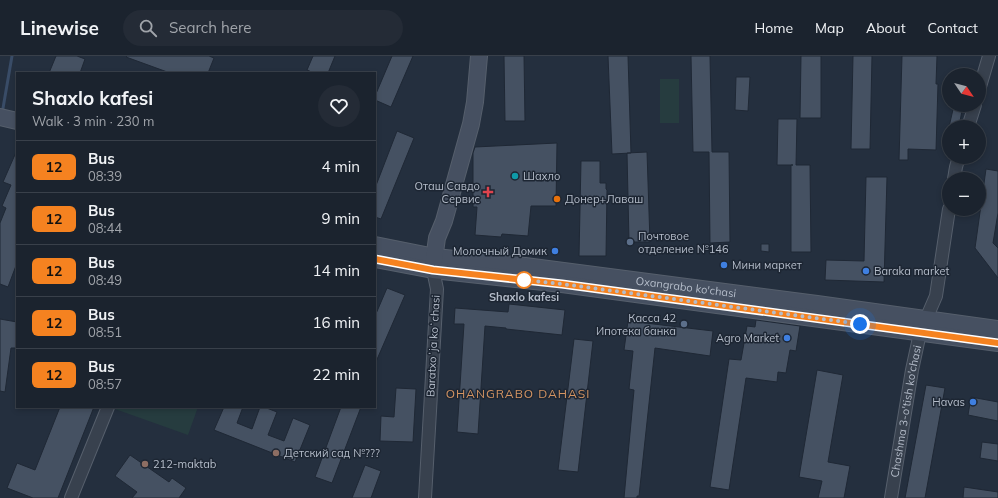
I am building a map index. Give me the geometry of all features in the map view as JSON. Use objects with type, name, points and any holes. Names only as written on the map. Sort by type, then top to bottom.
[{"type":"main road","name":"Baratxoʻja koʻchasi","points":[[434,263],[437,238],[444,221],[471,124],[475,102],[479,56]]},
{"type":"main road","name":"Oxangrabo ko'chasi","points":[[376,245],[434,263]]},
{"type":"main road","name":"Oxangrabo ko'chasi","points":[[376,259],[434,263],[525,266],[572,278],[823,319],[923,326],[998,329]]},
{"type":"main road","name":"Oxangrabo ko'chasi","points":[[923,326],[998,343]]},
{"type":"street","points":[[985,68],[989,56]]},
{"type":"street","name":"Chashma 3-o'tish ko'chasi","points":[[891,498],[912,370],[923,326],[936,296],[948,216]]},
{"type":"street","name":"Baratxoʻja koʻchasi","points":[[425,498],[437,289],[434,263]]},
{"type":"street","points":[[70,498],[108,408]]},
{"type":"green space","points":[[660,79],[679,79],[679,123],[660,123]]},
{"type":"green space","points":[[115,408],[198,408],[188,435]]},
{"type":"building","points":[[56,56],[77,56],[85,59],[80,72],[49,72]]},
{"type":"building","points":[[209,56],[214,58],[208,72],[167,72],[126,57]]},
{"type":"building","points":[[313,56],[335,56],[328,72],[312,72],[307,70]]},
{"type":"building","points":[[392,56],[413,56],[391,107],[376,100],[376,94]]},
{"type":"building","points":[[504,56],[524,56],[525,121],[505,121]]},
{"type":"building","points":[[608,56],[628,56],[631,153],[612,154]]},
{"type":"building","points":[[691,56],[710,56],[712,152],[729,152],[730,242],[710,243],[709,152],[693,152]]},
{"type":"building","points":[[801,56],[821,56],[821,118],[800,118]]},
{"type":"building","points":[[853,56],[872,56],[870,149],[851,149]]},
{"type":"building","points":[[902,56],[937,56],[936,84],[938,84],[936,150],[908,149],[908,160],[899,160]]},
{"type":"building","points":[[736,77],[750,77],[748,111],[735,110]]},
{"type":"building","points":[[952,112],[962,112],[960,120],[951,120]]},
{"type":"building","points":[[778,119],[797,119],[796,165],[810,165],[811,252],[791,252],[791,165],[777,165]]},
{"type":"building","points":[[397,131],[414,138],[381,219],[376,217],[376,185]]},
{"type":"building","name":"Шахло","points":[[557,143],[556,206],[531,206],[528,236],[502,234],[501,237],[475,235],[477,207],[473,207],[473,153],[475,147]]},
{"type":"building","points":[[16,152],[16,266],[8,287],[0,284],[0,223],[6,208],[2,206],[11,185],[3,182]]},
{"type":"building","points":[[647,152],[650,242],[629,242],[627,153]]},
{"type":"building","points":[[581,161],[600,161],[600,183],[606,183],[606,256],[579,256]]},
{"type":"building","points":[[986,169],[998,171],[998,213],[993,243],[998,248],[998,278],[975,248],[979,216],[986,216]]},
{"type":"building","points":[[866,177],[887,177],[884,282],[825,280],[826,260],[864,261]]},
{"type":"building","points":[[761,244],[769,244],[769,252],[761,251]]},
{"type":"building","points":[[387,288],[405,295],[376,362],[376,314]]},
{"type":"building","points":[[509,304],[565,310],[562,335],[485,326],[478,434],[457,432],[464,324],[454,324],[455,308],[508,312]]},
{"type":"building","points":[[0,319],[16,322],[16,348],[11,348],[5,392],[0,391]]},
{"type":"building","points":[[756,320],[800,326],[796,351],[790,350],[786,373],[778,372],[777,382],[746,378],[729,490],[710,487],[729,359],[741,360],[747,326],[755,327]]},
{"type":"building","points":[[628,321],[713,331],[710,356],[655,348],[639,496],[637,496],[637,498],[624,498],[634,390],[629,389],[633,351],[624,350]]},
{"type":"building","points":[[574,339],[593,341],[578,472],[558,470]]},
{"type":"building","points":[[817,370],[843,375],[828,462],[850,466],[844,498],[818,498],[822,481],[799,477]]},
{"type":"building","points":[[926,385],[945,388],[925,498],[905,498]]},
{"type":"building","points":[[396,388],[416,389],[413,442],[380,441],[381,416],[394,417]]},
{"type":"building","points":[[971,397],[998,402],[998,421],[968,415]]},
{"type":"building","points":[[60,408],[94,408],[58,498],[33,498],[7,488],[17,463],[35,470]]},
{"type":"building","points":[[224,408],[243,408],[237,423],[252,429],[260,408],[267,408],[277,412],[268,435],[284,441],[293,418],[310,425],[295,462],[214,430]]},
{"type":"building","points":[[341,408],[361,408],[332,483],[315,477]]},
{"type":"building","points":[[982,442],[998,444],[998,461],[980,458]]},
{"type":"building","points":[[130,455],[169,482],[172,478],[186,488],[179,498],[132,498],[137,492],[115,476]]},
{"type":"building","points":[[365,465],[381,471],[371,498],[352,498]]},
{"type":"building","points":[[964,487],[998,492],[998,498],[963,498]]},
{"type":"waterway","points":[[2,114],[12,56]]},
{"type":"bus line","name":"12","points":[[376,259],[433,270],[562,284],[998,343]]},
{"type":"place","name":"Шахло","points":[[515,176]]},
{"type":"place","name":"Оташ Савдо Сервис","points":[[488,192]]},
{"type":"place","name":"Донер+Лаваш","points":[[557,199]]},
{"type":"place","name":"Почтовое отделение №146","points":[[630,242]]},
{"type":"place","name":"Молочный Домик","points":[[555,251]]},
{"type":"place","name":"Мини маркет","points":[[724,265]]},
{"type":"place","name":"Baraka market","points":[[866,271]]},
{"type":"place","name":"Shaxlo kafesi","points":[[524,280]]},
{"type":"place","name":"Касса 42 Ипотека банка","points":[[684,324]]},
{"type":"place","name":"Agro Market","points":[[787,338]]},
{"type":"place","name":"Havas","points":[[973,402]]},
{"type":"place","name":"Детский сад №???","points":[[276,453]]},
{"type":"place","name":"212-maktab","points":[[145,464]]},
{"type":"district","name":"OHANGRABO DAHASI","points":[[518,393]]},
{"type":"route","points":[[524,280],[860,324]]}]
